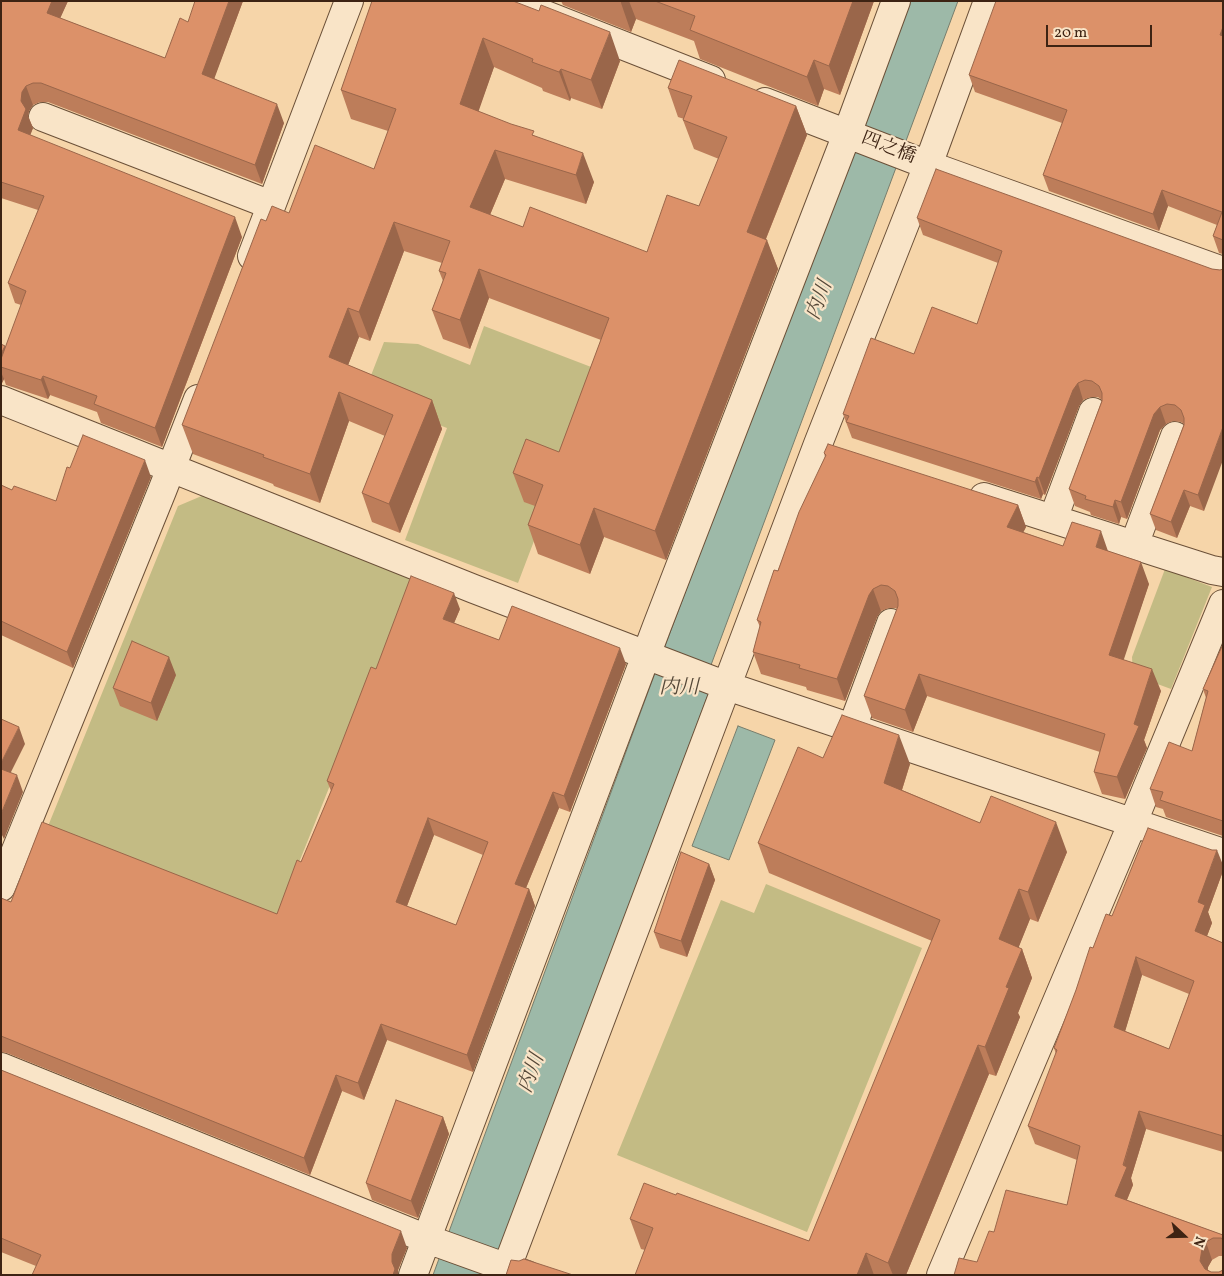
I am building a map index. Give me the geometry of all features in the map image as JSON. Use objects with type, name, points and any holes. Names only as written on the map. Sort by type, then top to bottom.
[{"type":"street","points":[[243,281],[349,1]]},
{"type":"street","name":"四之橋","points":[[510,1],[847,134],[1223,272]]},
{"type":"street","points":[[413,1275],[896,1]]},
{"type":"street","points":[[1,1067],[512,1272],[727,686],[818,444],[928,164],[988,1]]},
{"type":"street","points":[[43,117],[271,205]]},
{"type":"street","points":[[1,887],[208,374]]},
{"type":"street","points":[[1,400],[474,589],[727,686],[1223,852]]},
{"type":"street","points":[[1053,519],[1092,412]]},
{"type":"street","points":[[1134,545],[1175,436]]},
{"type":"street","points":[[818,444],[844,452]]},
{"type":"street","points":[[958,488],[1223,572]]},
{"type":"street","points":[[941,1275],[1223,604]]},
{"type":"street","points":[[852,728],[891,623]]},
{"type":"shaded area","points":[[484,326],[599,370],[518,583],[405,540],[447,428],[363,396],[384,342],[418,344],[470,365]]},
{"type":"shaded area","points":[[204,495],[413,579],[273,927],[44,836],[178,506]]},
{"type":"shaded area","points":[[1165,569],[1212,587],[1171,689],[1133,675],[1132,657]]},
{"type":"shaded area","points":[[766,884],[922,948],[807,1232],[617,1155],[721,900],[754,913]]},
{"type":"water","name":"内川","points":[[908,1],[958,1],[711,665],[708,695],[490,1275],[433,1275],[665,646]]},
{"type":"water","points":[[738,726],[775,740],[729,860],[692,846]]},
{"type":"building","points":[[1,1],[52,1],[47,13],[165,58],[180,18],[188,22],[195,1],[229,1],[202,74],[277,104],[255,165],[41,83],[33,83],[26,86],[22,92],[21,101],[26,109],[18,130],[235,217],[155,428],[94,404],[97,396],[43,376],[41,380],[1,367],[1,359],[26,291],[8,283],[44,196],[1,182]]},
{"type":"building","points":[[372,1],[513,1],[539,11],[541,5],[610,32],[591,80],[561,69],[559,72],[532,62],[533,59],[483,38],[460,104],[534,131],[532,135],[583,153],[576,175],[495,150],[470,207],[523,227],[530,207],[647,252],[667,195],[699,206],[727,137],[683,120],[692,96],[668,88],[679,60],[796,106],[747,232],[767,240],[655,531],[594,508],[580,545],[528,525],[543,485],[513,473],[526,439],[559,452],[609,318],[479,269],[460,320],[432,310],[446,273],[439,271],[450,241],[394,222],[359,312],[348,308],[329,357],[432,400],[389,504],[362,493],[393,415],[339,392],[310,474],[182,425],[261,219],[266,221],[272,206],[289,213],[315,145],[374,169],[396,109],[341,90]]},
{"type":"building","points":[[655,1],[853,1],[829,66],[814,60],[807,77],[690,30],[695,16]]},
{"type":"building","points":[[996,1],[1223,1],[1223,27],[1220,35],[1223,36],[1223,240],[1213,236],[1222,212],[1162,190],[1153,214],[1043,175],[1067,110],[969,75]]},
{"type":"building","points":[[936,169],[1212,269],[1223,269],[1223,427],[1198,495],[1184,490],[1171,522],[1150,514],[1184,425],[1181,410],[1175,405],[1167,404],[1160,407],[1154,414],[1121,502],[1115,500],[1113,507],[1085,499],[1086,496],[1069,489],[1102,401],[1102,393],[1099,386],[1092,381],[1085,380],[1078,383],[1073,390],[1039,478],[1037,477],[1035,482],[846,422],[849,416],[843,414],[871,338],[914,354],[932,307],[977,324],[1002,251],[917,218]]},
{"type":"building","points":[[1,344],[5,346],[1,354]]},
{"type":"building","points":[[83,435],[145,460],[67,652],[1,621],[1,485],[12,490],[14,486],[56,501],[67,467],[70,468]]},
{"type":"building","points":[[828,444],[1018,505],[1007,527],[1063,546],[1072,522],[1101,531],[1096,547],[1141,562],[1109,655],[1152,669],[1134,724],[1139,726],[1117,777],[1094,772],[1105,734],[919,674],[905,710],[864,696],[898,606],[895,591],[888,586],[881,585],[873,589],[869,595],[837,679],[799,668],[800,665],[753,652],[761,622],[757,620],[774,570],[778,571],[799,512],[826,455],[824,453]]},
{"type":"building","points":[[411,576],[454,593],[443,619],[499,640],[512,606],[620,648],[564,796],[553,792],[515,884],[529,889],[467,1055],[381,1024],[358,1083],[336,1075],[304,1158],[1,1036],[1,898],[11,902],[42,822],[277,914],[297,860],[301,862],[334,784],[327,781],[371,667],[376,669]],"holes":[[[428,818],[488,842],[456,925],[396,902]]]},
{"type":"building","points":[[132,641],[169,657],[151,703],[113,688]]},
{"type":"building","points":[[1223,644],[1223,821],[1160,800],[1163,792],[1150,789],[1169,742],[1192,751],[1208,691],[1203,689]]},
{"type":"building","points":[[842,715],[899,735],[884,783],[980,823],[991,796],[1056,822],[1028,892],[1019,889],[999,939],[1022,949],[1006,987],[1009,988],[985,1047],[978,1045],[888,1263],[866,1253],[857,1275],[635,1275],[653,1228],[630,1219],[644,1183],[676,1195],[677,1193],[809,1241],[940,920],[758,843],[798,747],[823,758]]},
{"type":"building","points":[[1,719],[19,727],[1,763]]},
{"type":"building","points":[[1,769],[17,775],[1,814]]},
{"type":"building","points":[[1148,828],[1212,850],[1217,850],[1198,902],[1205,905],[1195,931],[1223,943],[1223,1136],[1139,1111],[1123,1165],[1127,1167],[1115,1196],[1223,1235],[1223,1239],[1213,1238],[1206,1242],[1202,1249],[1200,1261],[1205,1269],[1211,1272],[1223,1270],[1223,1275],[954,1275],[959,1258],[977,1262],[989,1231],[994,1232],[1006,1190],[1067,1205],[1080,1146],[1028,1126],[1057,1050],[1054,1048],[1090,947],[1093,948],[1106,914],[1112,916]],"holes":[[[1136,957],[1194,981],[1169,1049],[1114,1027]]]},
{"type":"building","points":[[681,852],[709,864],[681,941],[654,932]]},
{"type":"building","points":[[1,1070],[401,1231],[392,1254],[392,1262],[395,1269],[393,1275],[32,1275],[41,1255],[1,1238]]},
{"type":"building","points":[[396,1100],[443,1117],[411,1201],[366,1183]]},
{"type":"building","points":[[524,1259],[573,1275],[506,1275],[511,1260],[519,1261]]}]
